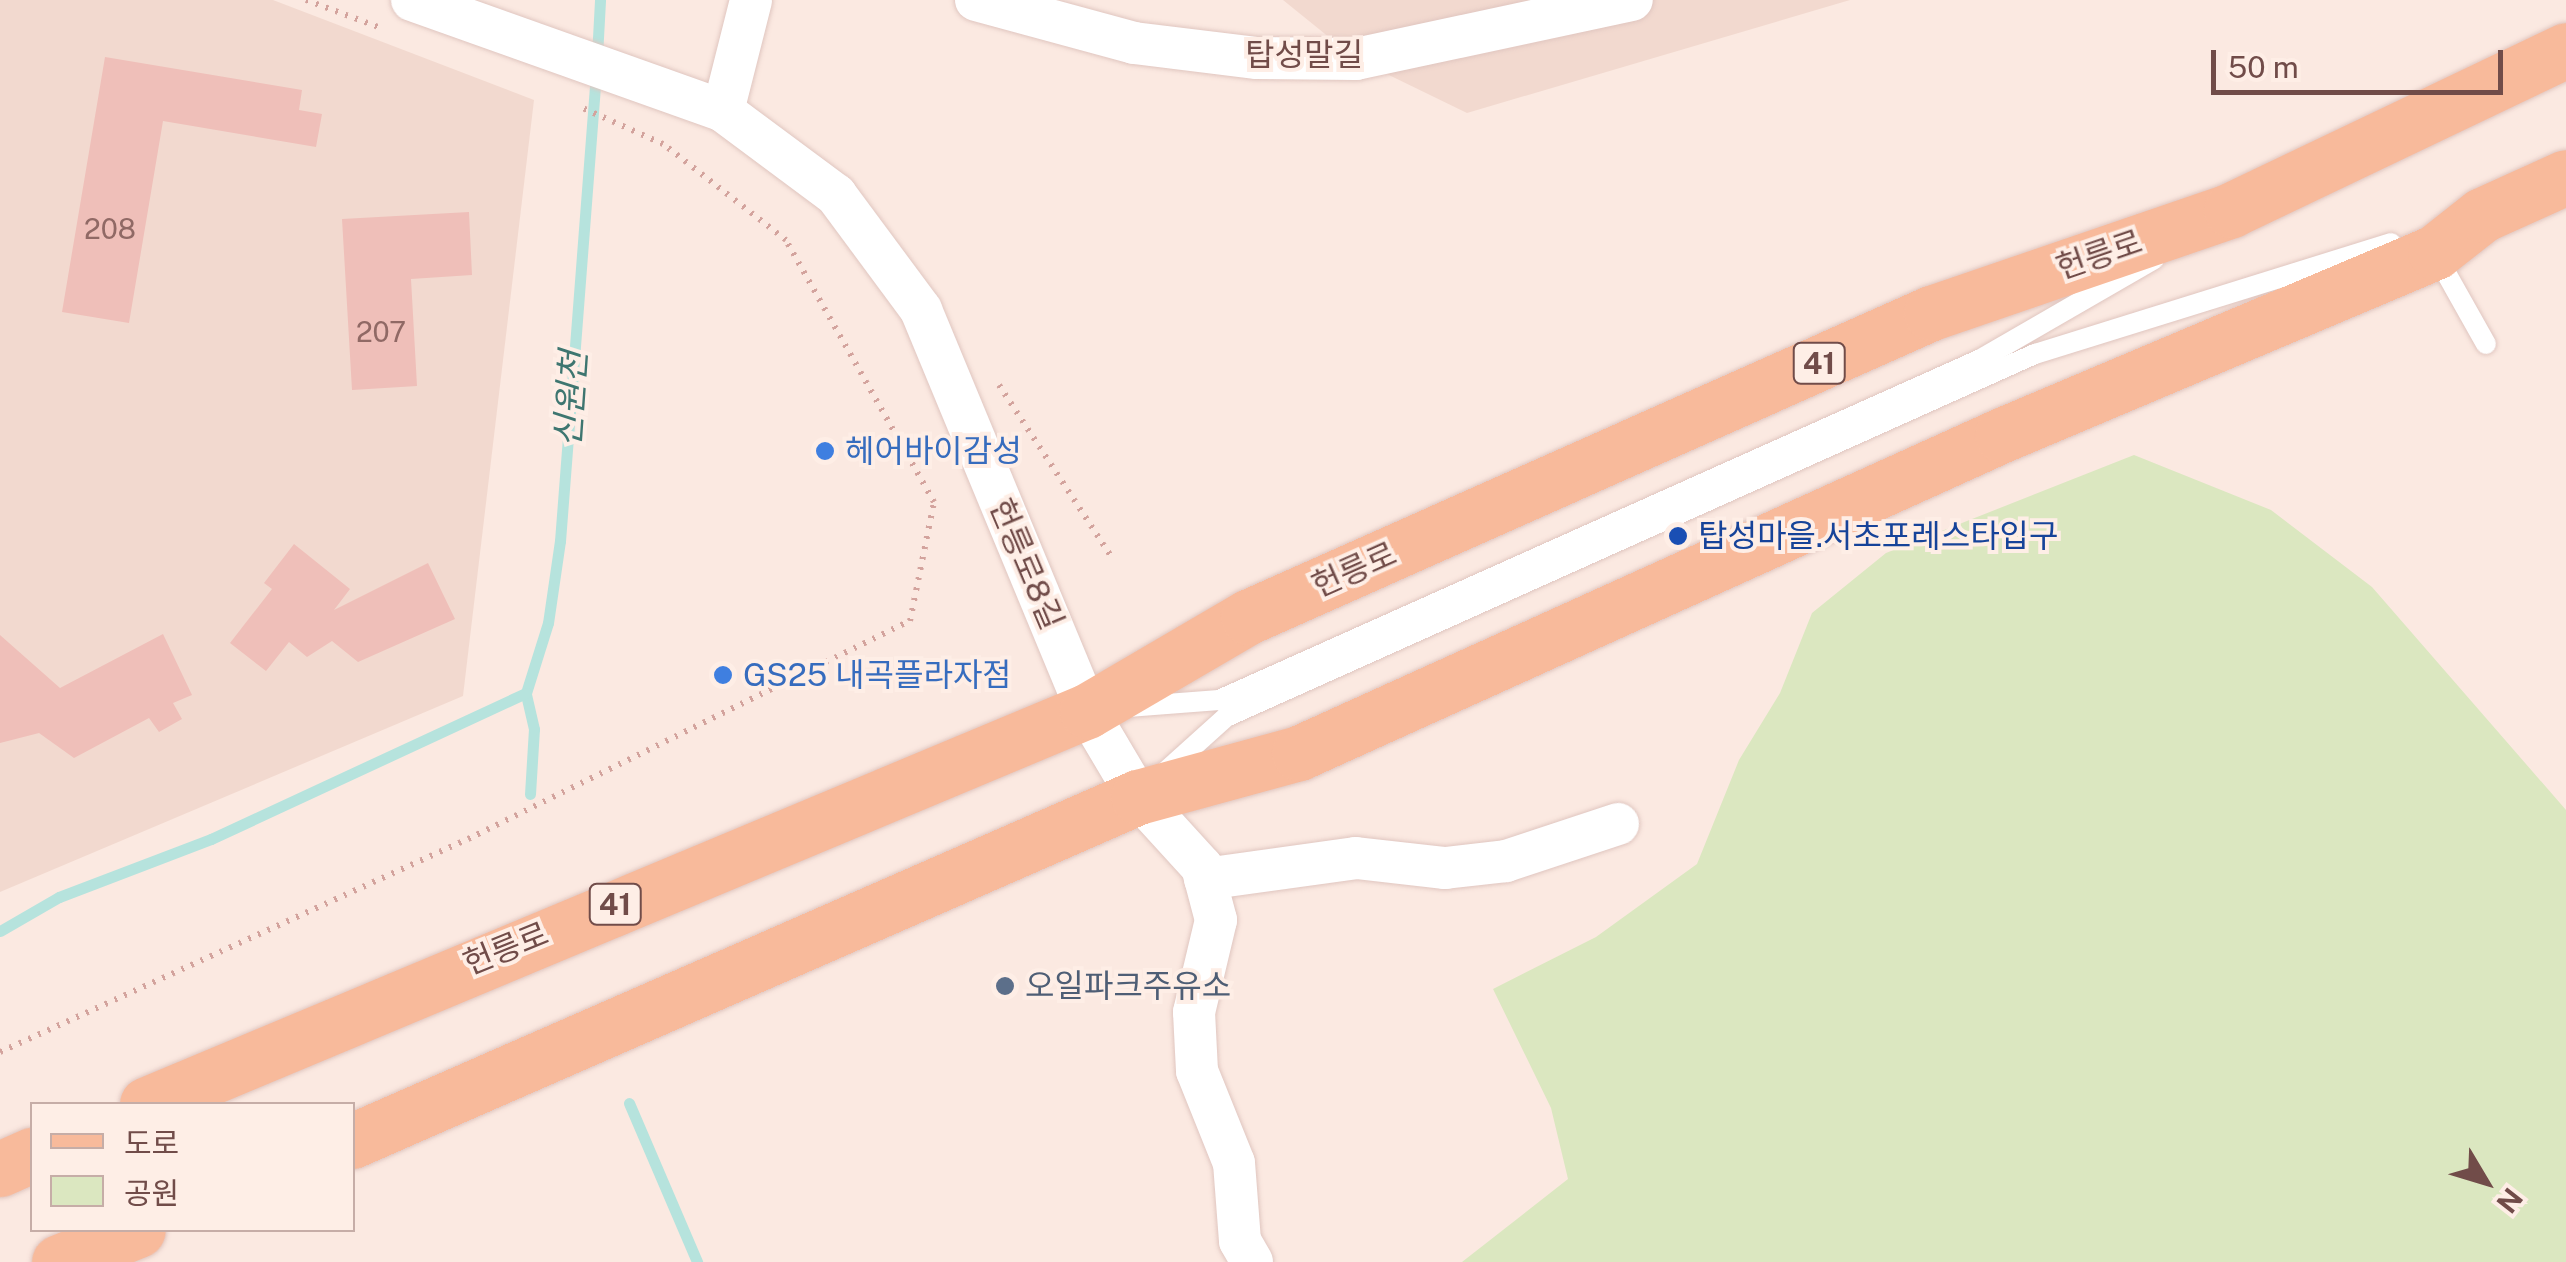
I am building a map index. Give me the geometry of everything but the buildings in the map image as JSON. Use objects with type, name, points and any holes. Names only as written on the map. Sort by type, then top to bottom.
[{"type":"main road","name":"헌릉로","points":[[152,1102],[1087,710],[1248,617],[1932,313],[2232,210],[2566,50]]},
{"type":"main road","points":[[355,1140],[1138,797],[1299,753],[2002,435],[2434,252],[2482,215],[2566,178]]},
{"type":"main road","points":[[0,1169],[30,1155]]},
{"type":"main road","points":[[59,1262],[133,1232]]},
{"type":"street","name":"헌릉로8길","points":[[412,0],[722,111],[836,195],[921,310],[1087,710],[1138,797],[1205,878]]},
{"type":"street","points":[[722,111],[751,0]]},
{"type":"street","name":"탑성말길","points":[[976,0],[1134,43],[1257,58],[1356,59],[1632,0]]},
{"type":"street","points":[[1252,1262],[1240,1241],[1234,1163],[1197,1071],[1194,1012],[1216,920],[1205,878],[1356,858],[1445,868],[1506,861],[1618,824]]},
{"type":"lane","points":[[1138,797],[1226,717],[2035,354],[2482,215]]},
{"type":"lane","points":[[2434,252],[2486,344]]},
{"type":"path","points":[[0,1052],[468,838],[910,622],[934,502],[786,240],[663,144],[573,104]]},
{"type":"shaded area","points":[[0,0],[273,0],[534,100],[463,696],[0,892]]},
{"type":"shaded area","points":[[1283,0],[1850,0],[1467,113],[1356,59]]},
{"type":"green space","points":[[2134,455],[2271,510],[2372,587],[2566,810],[2566,1262],[1462,1262],[1568,1179],[1551,1108],[1493,989],[1596,937],[1697,864],[1739,760],[1780,693],[1812,613],[1886,553]]},
{"type":"waterway","name":"신원천","points":[[597,56],[600,0]]},
{"type":"waterway","name":"신원천","points":[[530,794],[534,729],[526,693],[548,623],[560,541],[596,75]]},
{"type":"waterway","points":[[0,931],[59,897],[211,839],[526,693]]},
{"type":"waterway","name":"신원천","points":[[629,1103],[697,1262]]},
{"type":"place","name":"헤어바이감성","points":[[825,451]]},
{"type":"place","name":"탑성마을.서초포레스타입구","points":[[1678,536]]},
{"type":"place","name":"GS25 내곡플라자점","points":[[723,675]]},
{"type":"place","name":"오일파크주유소","points":[[1005,986]]}]
